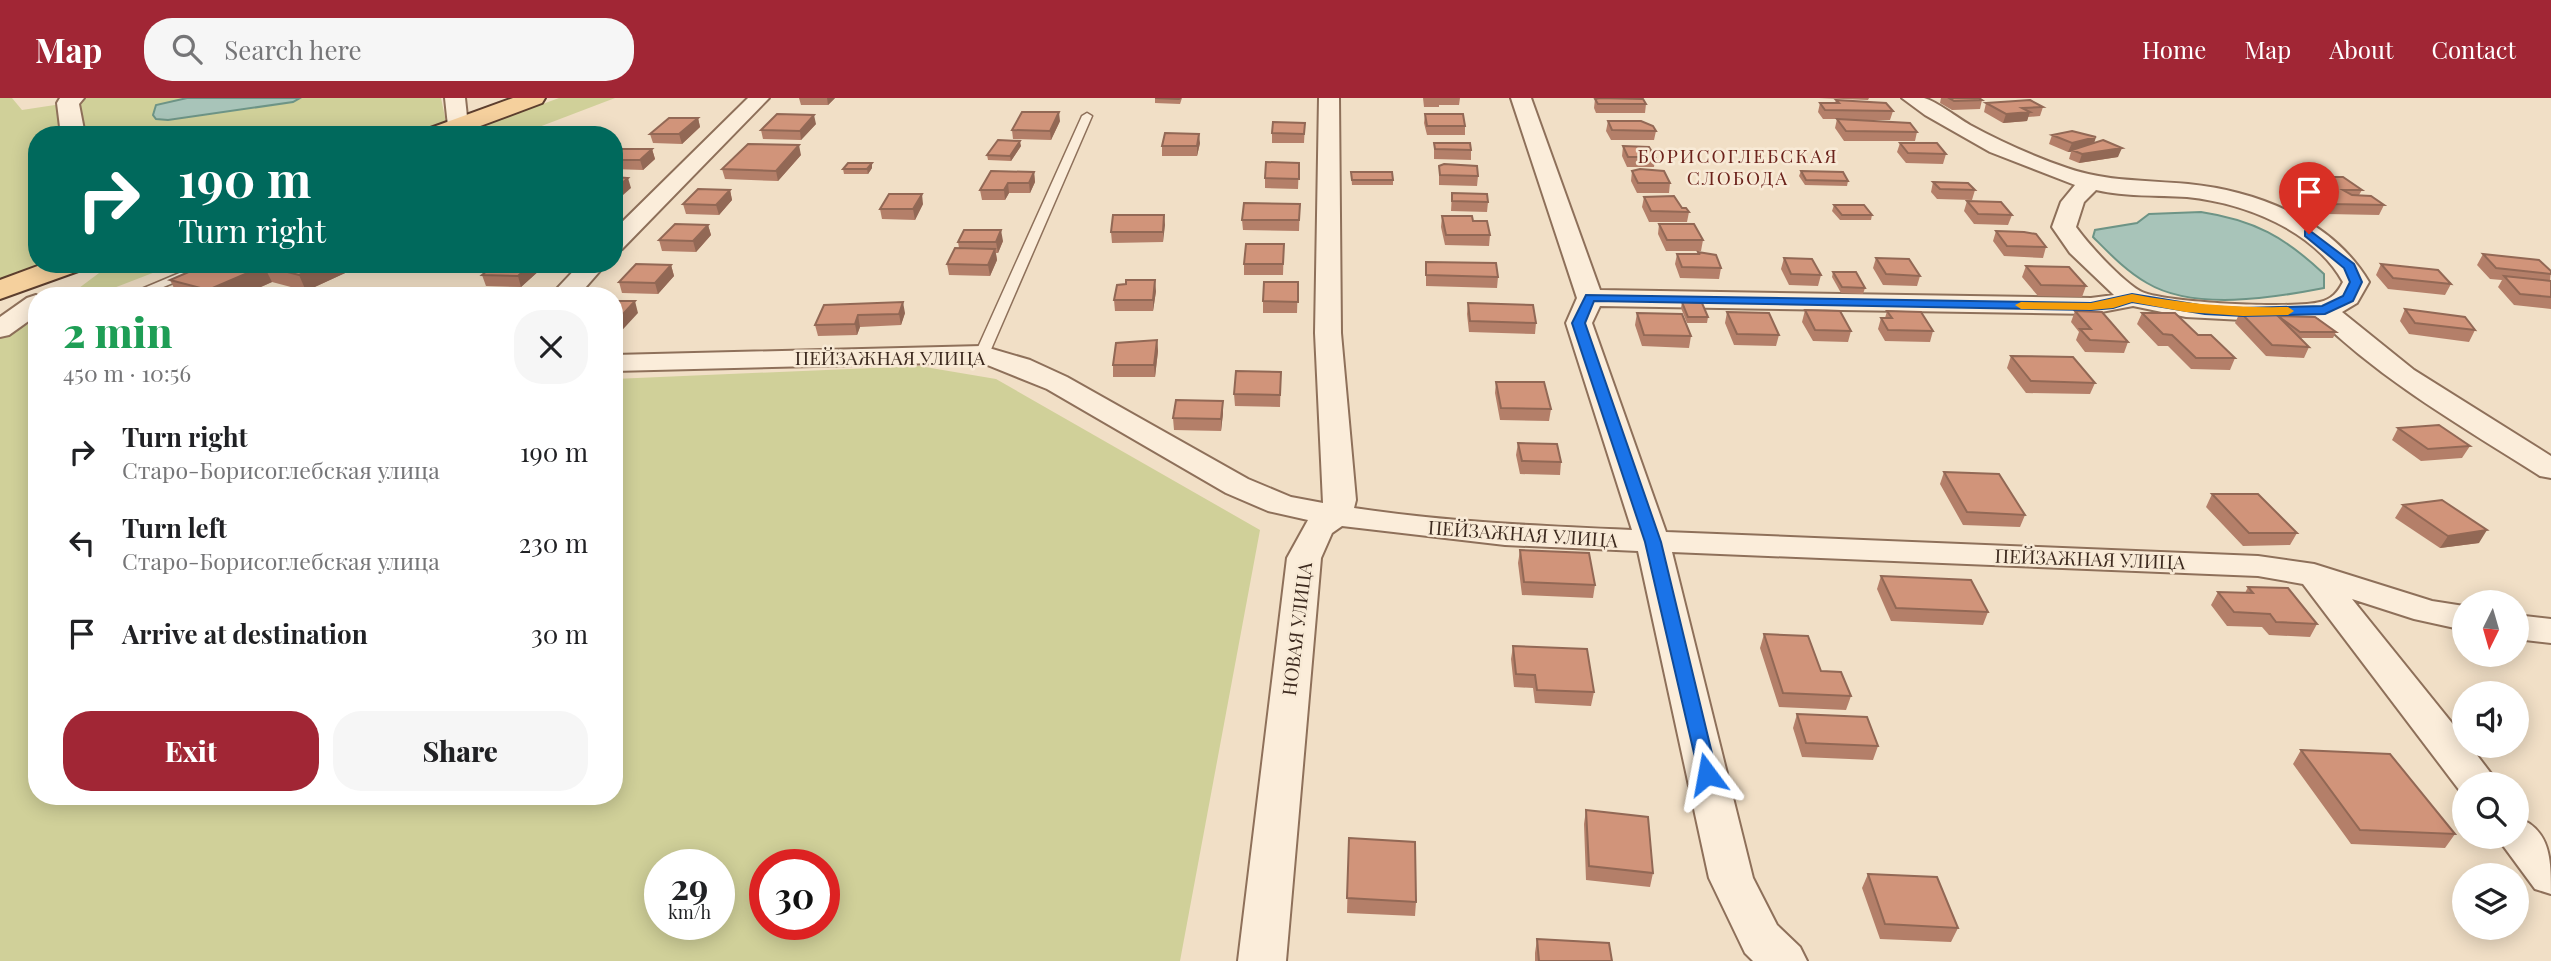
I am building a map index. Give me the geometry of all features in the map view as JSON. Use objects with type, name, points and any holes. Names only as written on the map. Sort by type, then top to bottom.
[{"type":"main road","points":[[457,126],[534,98]]},
{"type":"main road","points":[[1,289],[46,273]]},
{"type":"street","points":[[71,126],[68,103],[73,98]]},
{"type":"street","points":[[455,98],[457,126]]},
{"type":"street","points":[[623,235],[759,98]]},
{"type":"street","points":[[1329,98],[1328,333],[1340,500],[1335,515]]},
{"type":"street","points":[[1521,98],[1590,298],[1579,323],[1653,542],[1731,877],[1761,939],[1783,961]]},
{"type":"street","points":[[1590,298],[2091,306],[2113,304],[2132,298],[2186,309],[2243,312],[2325,310],[2348,298],[2356,282],[2350,266],[2324,243],[2295,224],[2267,211],[2206,194],[2091,183],[1987,141],[1944,119],[1912,98]]},
{"type":"street","points":[[2091,183],[2076,194],[2067,210],[2064,227],[2079,248],[2132,298]]},
{"type":"street","points":[[572,287],[585,273]]},
{"type":"street","points":[[1,289],[28,300]]},
{"type":"street","points":[[0,328],[28,309]]},
{"type":"street","points":[[2325,310],[2349,335],[2410,380],[2551,469]]},
{"type":"street","name":"ПЕЙЗАЖНАЯ УЛИЦА","points":[[623,363],[982,354],[1025,368],[1069,390],[1202,468],[1276,503],[1335,515],[1408,526],[1505,535],[2258,566],[2314,575],[2427,611],[2452,616]]},
{"type":"street","name":"НОВАЯ УЛИЦА","points":[[1262,961],[1304,558],[1318,528],[1335,515]]},
{"type":"street","points":[[2314,575],[2469,772]]},
{"type":"street","points":[[2529,629],[2551,631]]},
{"type":"street","points":[[2529,849],[2551,877]]},
{"type":"lane","points":[[982,354],[1087,116]]},
{"type":"lane","points":[[154,287],[189,273]]},
{"type":"green space","points":[[0,98],[12,98],[22,110],[68,103],[75,98],[441,98],[446,122],[435,126],[28,126],[28,270],[0,280]]},
{"type":"green space","points":[[559,98],[615,98],[542,126],[483,126]]},
{"type":"green space","points":[[99,273],[153,273],[116,287],[80,287]]},
{"type":"green space","points":[[28,324],[28,805],[623,805],[623,379],[919,366],[996,379],[1260,530],[1180,961],[0,961],[0,335]]},
{"type":"shaded area","points":[[187,98],[300,98],[293,102],[168,120],[156,119],[153,115],[156,105]]},
{"type":"shaded area","points":[[2201,212],[2253,225],[2282,240],[2324,274],[2324,288],[2234,300],[2187,297],[2166,292],[2139,278],[2093,237],[2095,230],[2137,223],[2149,214]]},
{"type":"building","points":[[1949,98],[1979,98],[1982,100],[1954,101]]},
{"type":"building","points":[[1595,99],[1643,99],[1646,104],[1598,104]]},
{"type":"building","points":[[1836,100],[1886,103],[1893,111],[1825,110],[1820,103],[1839,103]]},
{"type":"building","points":[[2030,100],[2043,107],[2022,108],[2030,112],[2006,114],[1986,103]]},
{"type":"building","points":[[1022,112],[1059,112],[1050,131],[1012,130]]},
{"type":"building","points":[[777,114],[814,115],[800,131],[761,130]]},
{"type":"building","points":[[1425,114],[1463,114],[1465,126],[1427,126]]},
{"type":"building","points":[[669,118],[698,118],[679,134],[650,134]]},
{"type":"building","points":[[1837,119],[1910,123],[1917,132],[1846,131]]},
{"type":"building","points":[[1608,121],[1641,121],[1653,126],[1656,131],[1612,130]]},
{"type":"building","points":[[1273,122],[1305,123],[1304,134],[1272,133]]},
{"type":"building","points":[[2072,131],[2096,137],[2072,143],[2052,135]]},
{"type":"building","points":[[1165,133],[1199,134],[1197,146],[1162,146]]},
{"type":"building","points":[[998,140],[1020,141],[1010,156],[987,155]]},
{"type":"building","points":[[2103,140],[2122,148],[2082,154],[2072,150]]},
{"type":"building","points":[[1434,143],[1470,143],[1471,150],[1435,149]]},
{"type":"building","points":[[1900,143],[1937,143],[1946,154],[1908,153]]},
{"type":"building","points":[[748,144],[799,145],[776,171],[722,169]]},
{"type":"building","points":[[1623,146],[1649,147],[1655,157],[1628,157]]},
{"type":"building","points":[[623,149],[652,149],[640,160],[623,160]]},
{"type":"building","points":[[1266,162],[1299,163],[1299,179],[1265,178]]},
{"type":"building","points":[[848,163],[872,163],[867,169],[843,169]]},
{"type":"building","points":[[1439,166],[1477,166],[1478,176],[1440,175]]},
{"type":"building","points":[[991,171],[1034,172],[1029,183],[1008,183],[1004,190],[980,190]]},
{"type":"building","points":[[1632,171],[1664,171],[1670,183],[1638,183]]},
{"type":"building","points":[[1801,171],[1843,172],[1848,181],[1806,180]]},
{"type":"building","points":[[1351,172],[1392,172],[1393,180],[1352,180]]},
{"type":"building","points":[[2293,177],[2343,177],[2362,190],[2343,190],[2352,195],[2371,196],[2384,205],[2331,204]]},
{"type":"building","points":[[1933,182],[1968,183],[1975,190],[1940,189]]},
{"type":"building","points":[[698,189],[730,190],[716,205],[683,204]]},
{"type":"building","points":[[1452,193],[1487,194],[1488,202],[1452,201]]},
{"type":"building","points":[[889,194],[922,194],[913,209],[880,209]]},
{"type":"building","points":[[1674,196],[1682,208],[1689,212],[1651,211],[1644,197]]},
{"type":"building","points":[[1967,201],[2001,202],[2012,215],[1978,214]]},
{"type":"building","points":[[1244,203],[1300,204],[1299,220],[1242,220]]},
{"type":"building","points":[[1834,205],[1864,205],[1872,215],[1842,215]]},
{"type":"building","points":[[1113,215],[1164,215],[1163,232],[1111,232]]},
{"type":"building","points":[[1442,216],[1472,216],[1473,221],[1487,221],[1490,235],[1446,235]]},
{"type":"building","points":[[675,224],[708,225],[693,241],[659,240]]},
{"type":"building","points":[[1659,224],[1694,224],[1703,240],[1667,240]]},
{"type":"building","points":[[964,230],[1001,230],[996,242],[958,242]]},
{"type":"building","points":[[1996,231],[2036,234],[2046,247],[2007,246]]},
{"type":"building","points":[[1246,244],[1284,244],[1283,264],[1244,264]]},
{"type":"building","points":[[955,248],[995,249],[988,265],[947,264]]},
{"type":"building","points":[[1698,252],[1716,255],[1721,268],[1682,267],[1677,254],[1699,254]]},
{"type":"building","points":[[2483,254],[2539,260],[2551,274],[2496,268]]},
{"type":"building","points":[[1784,258],[1812,259],[1821,275],[1791,274]]},
{"type":"building","points":[[1876,258],[1909,259],[1920,276],[1886,274]]},
{"type":"building","points":[[1426,262],[1496,263],[1498,277],[1426,275]]},
{"type":"building","points":[[636,264],[671,265],[655,283],[619,282]]},
{"type":"building","points":[[2381,264],[2438,270],[2451,284],[2393,278]]},
{"type":"building","points":[[2026,266],[2069,267],[2086,286],[2041,285]]},
{"type":"building","points":[[1833,272],[1856,272],[1865,288],[1842,287]]},
{"type":"building","points":[[186,273],[248,273],[215,287],[197,287],[170,280]]},
{"type":"building","points":[[484,273],[521,273],[518,276],[482,275]]},
{"type":"building","points":[[2504,276],[2551,281],[2551,297],[2520,294]]},
{"type":"building","points":[[1126,280],[1155,280],[1153,300],[1114,300],[1117,285],[1126,284]]},
{"type":"building","points":[[1264,282],[1298,282],[1298,302],[1263,301]]},
{"type":"building","points":[[623,301],[635,301],[623,314]]},
{"type":"building","points":[[903,302],[899,314],[858,315],[855,324],[815,325],[824,305]]},
{"type":"building","points":[[1682,302],[1702,303],[1708,317],[1688,317]]},
{"type":"building","points":[[1468,303],[1533,305],[1536,323],[1470,321]]},
{"type":"building","points":[[2405,309],[2465,317],[2475,330],[2415,323]]},
{"type":"building","points":[[1805,310],[1840,311],[1851,331],[1815,330]]},
{"type":"building","points":[[1887,311],[1921,312],[1933,331],[1888,330],[1881,318],[1892,318]]},
{"type":"building","points":[[2075,311],[2102,312],[2128,342],[2090,340],[2080,329],[2091,329]]},
{"type":"building","points":[[1727,312],[1769,313],[1779,335],[1737,334]]},
{"type":"building","points":[[2240,312],[2276,314],[2309,347],[2272,345]]},
{"type":"building","points":[[1637,313],[1682,314],[1691,336],[1644,335]]},
{"type":"building","points":[[2142,313],[2175,313],[2198,335],[2211,335],[2235,358],[2196,358],[2172,335],[2163,334]]},
{"type":"building","points":[[2278,316],[2315,317],[2336,332],[2300,332]]},
{"type":"building","points":[[1157,340],[1154,365],[1113,365],[1116,343]]},
{"type":"building","points":[[2011,356],[2073,357],[2095,383],[2031,381]]},
{"type":"building","points":[[1236,371],[1281,372],[1280,395],[1234,394]]},
{"type":"building","points":[[1496,382],[1544,382],[1551,409],[1501,408]]},
{"type":"building","points":[[1176,400],[1223,401],[1221,419],[1173,418]]},
{"type":"building","points":[[2439,425],[2470,446],[2428,449],[2398,428]]},
{"type":"building","points":[[1518,443],[1557,444],[1561,462],[1522,461]]},
{"type":"building","points":[[1944,472],[1999,474],[2025,515],[1967,512]]},
{"type":"building","points":[[2212,494],[2258,494],[2297,533],[2249,533]]},
{"type":"building","points":[[2442,500],[2487,530],[2448,536],[2403,505]]},
{"type":"building","points":[[1520,550],[1589,553],[1595,585],[1524,582]]},
{"type":"building","points":[[1881,576],[1971,580],[1988,612],[1896,608]]},
{"type":"building","points":[[2248,587],[2288,588],[2317,624],[2276,622],[2270,614],[2234,612],[2218,592],[2253,593]]},
{"type":"building","points":[[1764,634],[1808,636],[1821,671],[1841,672],[1851,696],[1783,693]]},
{"type":"building","points":[[1513,646],[1587,649],[1594,692],[1537,690],[1535,675],[1516,674]]},
{"type":"building","points":[[1797,714],[1867,717],[1878,746],[1806,743]]},
{"type":"building","points":[[2301,750],[2390,754],[2452,830],[2452,834],[2360,830]]},
{"type":"building","points":[[1586,810],[1648,817],[1653,873],[1589,866]]},
{"type":"building","points":[[1349,838],[1415,842],[1416,902],[1347,898]]},
{"type":"building","points":[[1868,874],[1937,877],[1958,928],[1885,924]]},
{"type":"building","points":[[1537,939],[1609,943],[1612,961],[1539,961]]},
{"type":"slow traffic","points":[[2021,305],[2091,306],[2113,304],[2132,298],[2186,309],[2288,311]]},
{"type":"district","name":"БОРИСОГЛЕБСКАЯ СЛОБОДА","points":[[1738,167]]},
{"type":"route","points":[[1707,774],[1653,542],[1579,323],[1590,298],[2091,306],[2113,304],[2132,298],[2186,309],[2243,312],[2325,310],[2348,298],[2356,282],[2350,266],[2324,243],[2309,234]]}]
